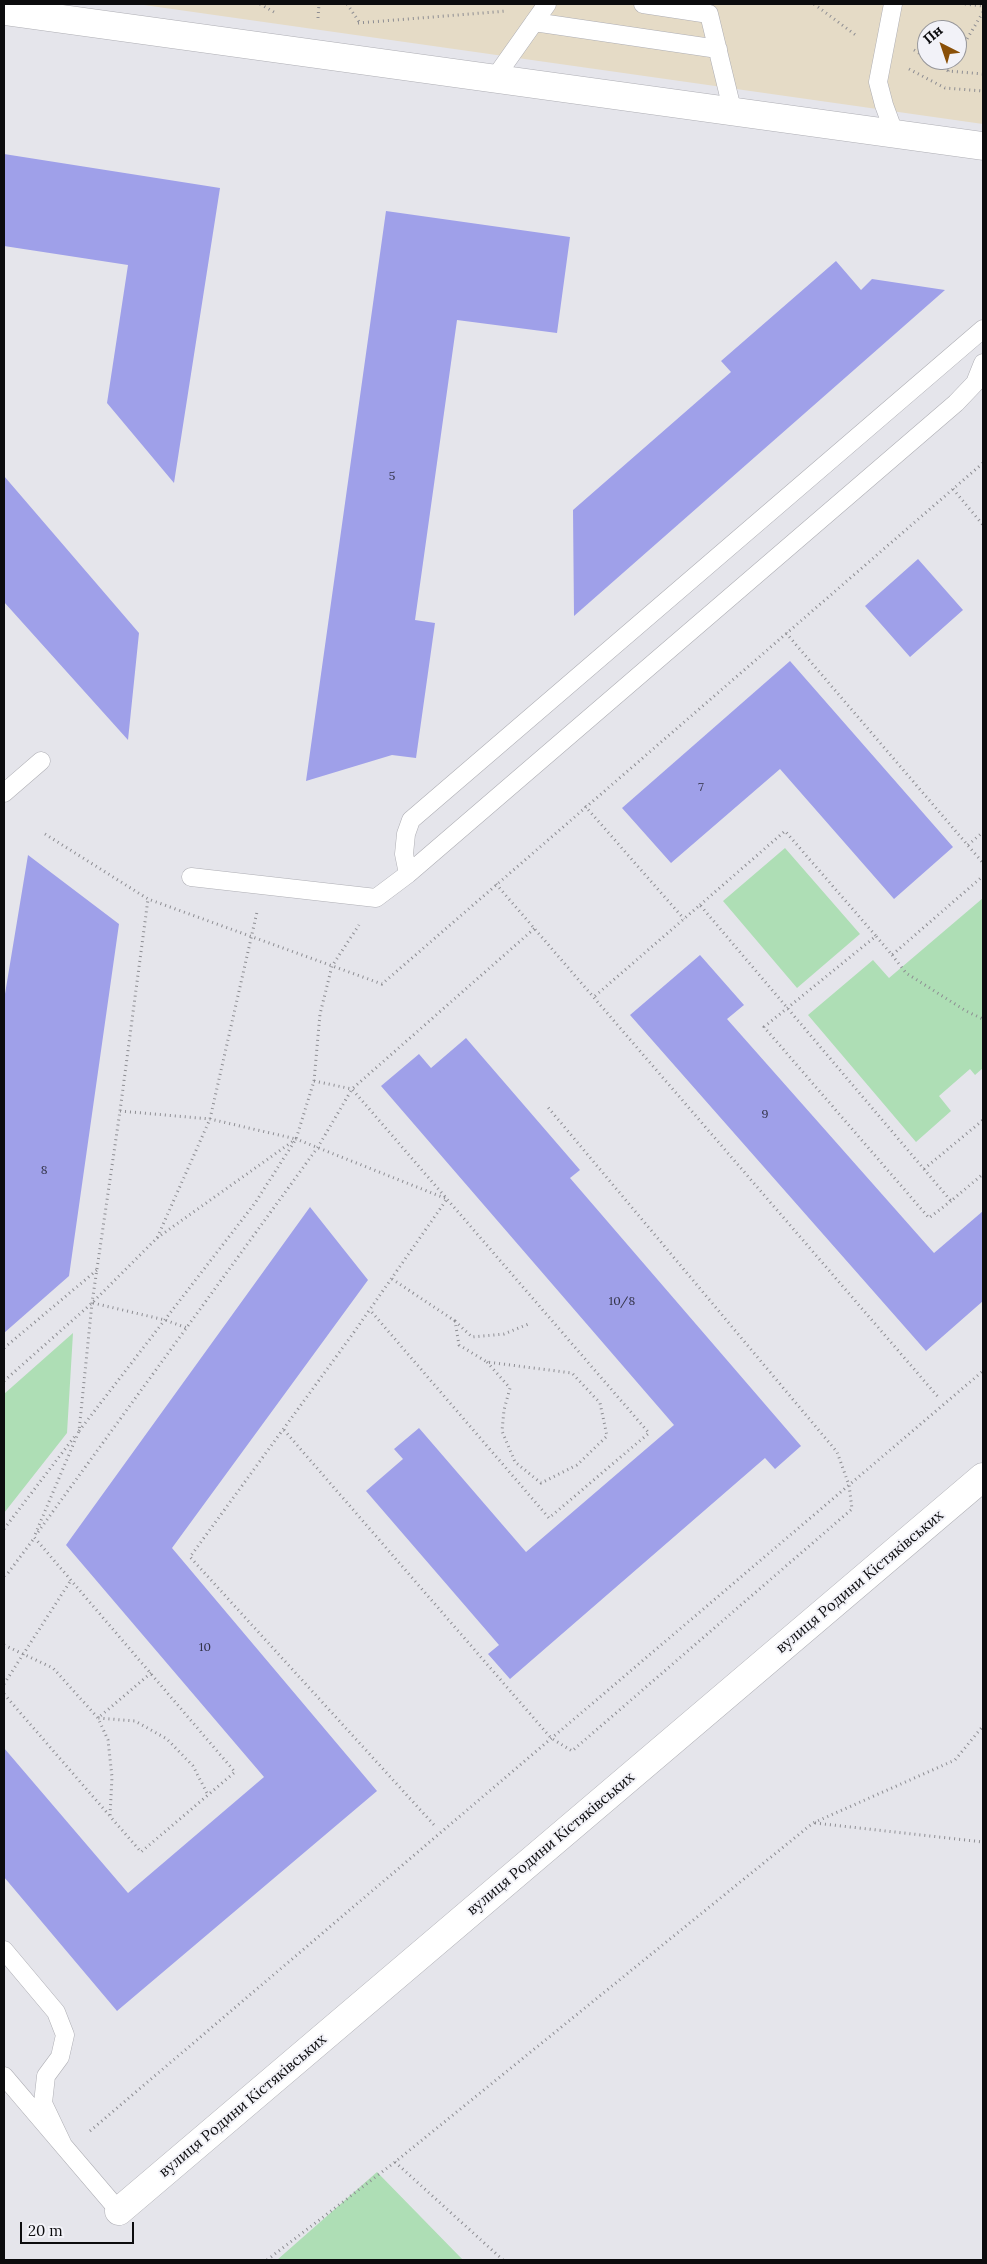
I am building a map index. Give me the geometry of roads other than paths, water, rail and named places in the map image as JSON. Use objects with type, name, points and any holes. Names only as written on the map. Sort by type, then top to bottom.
[{"type":"street","points":[[4,11],[983,146]]},
{"type":"street","name":"вулиця Родини Кістяківських","points":[[119,2211],[983,1477]]},
{"type":"lane","points":[[643,4],[709,14],[733,113]]},
{"type":"lane","points":[[893,4],[878,82],[895,135]]},
{"type":"lane","points":[[494,79],[546,6]]},
{"type":"lane","points":[[534,22],[718,49]]},
{"type":"lane","points":[[408,874],[404,854],[406,834],[411,820],[983,329]]},
{"type":"lane","points":[[191,877],[376,898],[408,874],[956,403],[975,383],[983,363]]},
{"type":"lane","points":[[4,793],[41,761]]},
{"type":"lane","points":[[4,1950],[56,2012],[65,2035],[60,2057],[46,2076],[43,2103],[63,2145]]},
{"type":"lane","points":[[4,2076],[119,2211]]}]
